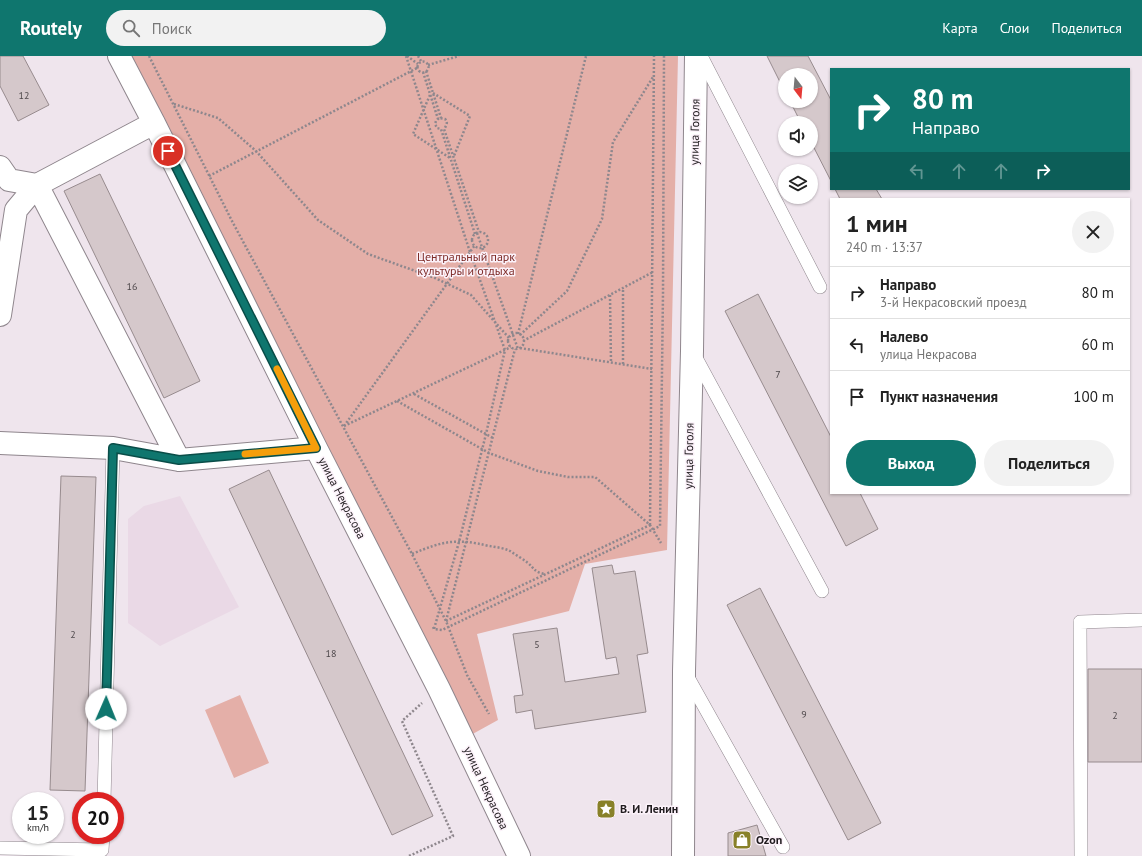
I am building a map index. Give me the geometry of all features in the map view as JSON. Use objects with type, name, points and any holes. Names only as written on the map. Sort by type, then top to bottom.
[{"type":"street","name":"улица Некрасова","points":[[119,56],[154,122],[316,448],[439,689],[519,856]]},
{"type":"street","name":"улица Гоголя","points":[[683,856],[684,671],[692,350],[696,56]]},
{"type":"street","points":[[0,315],[8,210],[37,185],[154,122]]},
{"type":"street","points":[[0,167],[9,180],[37,185]]},
{"type":"street","points":[[37,185],[179,460]]},
{"type":"street","points":[[0,443],[113,448],[179,460],[316,448]]},
{"type":"lane","points":[[701,56],[820,287]]},
{"type":"lane","points":[[692,350],[822,591]]},
{"type":"lane","points":[[104,792],[113,448]]},
{"type":"lane","points":[[1081,856],[1080,622],[1142,620]]},
{"type":"lane","points":[[684,671],[783,847]]},
{"type":"lane","points":[[0,848],[102,850],[102,844]]},
{"type":"path","points":[[149,56],[232,223],[344,426],[412,554],[440,612],[446,621],[467,675],[490,714]]},
{"type":"path","points":[[406,56],[418,64]]},
{"type":"path","points":[[406,56],[470,252],[505,350],[459,542],[434,629]]},
{"type":"path","points":[[418,56],[421,61],[424,61],[428,65]]},
{"type":"path","points":[[428,65],[459,56]]},
{"type":"path","points":[[519,335],[586,56]]},
{"type":"path","points":[[650,525],[654,56]]},
{"type":"path","points":[[429,624],[434,629],[442,630],[660,526],[664,56]]},
{"type":"path","points":[[209,176],[417,68],[421,61]]},
{"type":"path","points":[[424,72],[428,68],[428,65]]},
{"type":"path","points":[[417,68],[419,71],[424,72]]},
{"type":"path","points":[[424,72],[439,118],[435,124],[437,128],[441,129],[518,348]]},
{"type":"path","points":[[519,335],[567,291],[602,219],[613,142],[654,77]]},
{"type":"path","points":[[432,94],[423,110],[413,134],[450,158]]},
{"type":"path","points":[[432,94],[470,116],[454,156]]},
{"type":"path","points":[[173,104],[218,118],[256,152],[318,220],[368,254],[435,278],[471,295],[509,338],[508,342],[511,347]]},
{"type":"path","points":[[439,118],[445,119],[447,122],[447,126],[444,129],[454,156],[477,233]]},
{"type":"path","points":[[475,246],[472,239],[477,233]]},
{"type":"path","points":[[477,233],[484,233],[487,237],[487,242],[482,247]]},
{"type":"path","points":[[344,426],[475,246]]},
{"type":"path","points":[[475,246],[482,247]]},
{"type":"path","points":[[446,621],[489,453],[518,348],[523,341],[653,272]]},
{"type":"path","points":[[623,288],[623,364]]},
{"type":"path","points":[[610,295],[611,363]]},
{"type":"path","points":[[513,334],[519,335],[523,341]]},
{"type":"path","points":[[509,338],[513,334]]},
{"type":"path","points":[[344,426],[511,347],[652,369]]},
{"type":"path","points":[[413,394],[493,438]]},
{"type":"path","points":[[398,401],[489,453],[538,470],[568,477],[595,477],[650,525],[661,542]]},
{"type":"path","points":[[446,621],[650,525]]},
{"type":"path","points":[[412,554],[449,541],[466,542],[508,550],[529,564],[533,570],[538,573],[546,574]]},
{"type":"path","points":[[409,856],[453,836],[402,721],[439,689]]},
{"type":"shaded area","points":[[180,496],[239,607],[160,646],[128,623],[128,519],[144,506]]},
{"type":"green space","name":"Центральный парк культуры и отдыха","points":[[127,56],[678,56],[667,550],[585,564],[569,611],[477,634],[498,720],[469,736]]},
{"type":"green space","points":[[240,695],[269,763],[234,778],[205,710]]},
{"type":"building","points":[[0,56],[23,56],[49,105],[18,121],[0,86]]},
{"type":"building","points":[[767,56],[808,56],[814,68],[778,68],[778,78]]},
{"type":"building","points":[[818,75],[830,98],[830,179],[818,156],[818,116],[798,116],[794,108],[818,108]]},
{"type":"building","points":[[100,174],[200,381],[164,398],[64,191]]},
{"type":"building","points":[[836,190],[877,190],[881,198],[840,198]]},
{"type":"building","points":[[758,294],[830,435],[830,494],[860,494],[878,529],[846,546],[725,311]]},
{"type":"building","points":[[269,470],[433,816],[392,835],[229,489]]},
{"type":"building","points":[[61,476],[96,477],[85,791],[50,790]]},
{"type":"building","points":[[612,565],[614,574],[635,571],[648,653],[637,655],[646,712],[535,729],[532,710],[516,713],[514,696],[523,695],[513,634],[557,628],[565,682],[619,674],[616,657],[606,659],[592,568]]},
{"type":"building","points":[[760,588],[881,823],[848,840],[727,605]]},
{"type":"building","points":[[1088,669],[1142,669],[1142,762],[1088,762]]},
{"type":"building","points":[[757,825],[766,856],[728,856],[728,833]]},
{"type":"slow traffic","points":[[245,454],[316,448],[277,369]]},
{"type":"place","name":"В. И. Ленин","points":[[606,809]]},
{"type":"place","name":"Ozon","points":[[742,840]]},
{"type":"route","points":[[106,709],[113,448],[179,460],[316,448],[168,151]]}]
